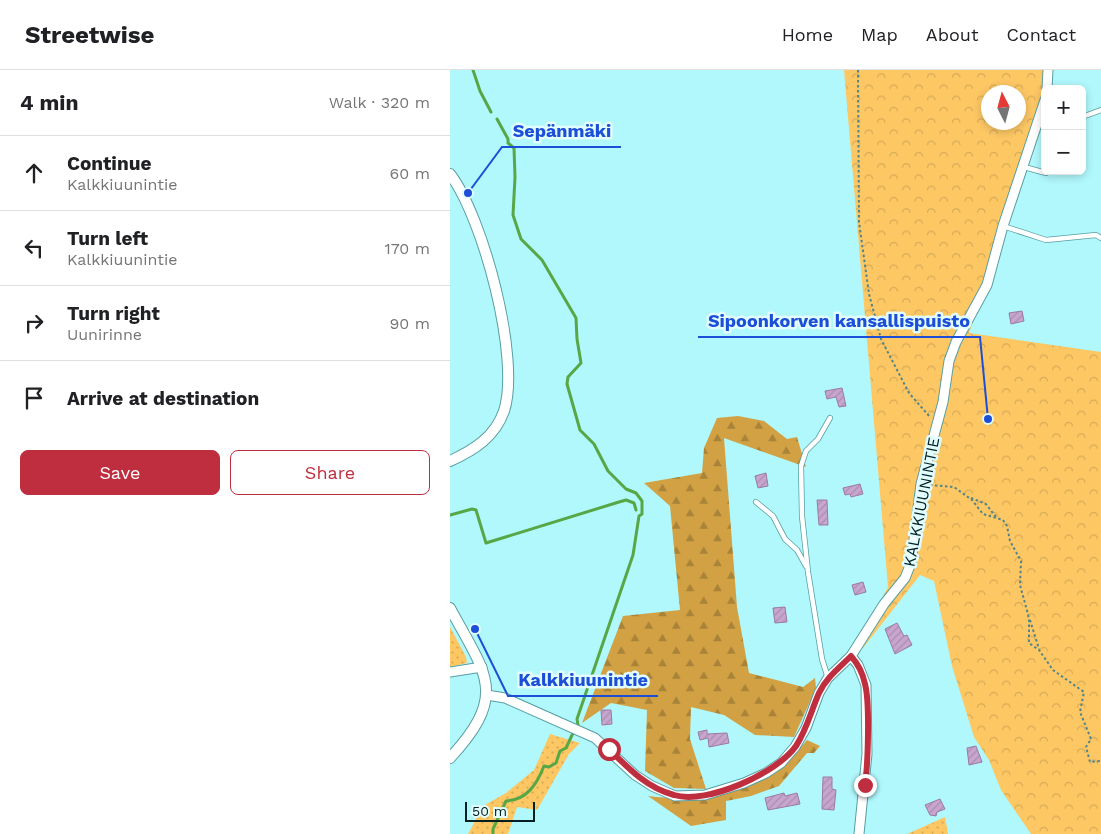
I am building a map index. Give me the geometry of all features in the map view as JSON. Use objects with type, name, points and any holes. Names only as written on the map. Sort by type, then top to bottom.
[{"type":"street","points":[[1047,85],[1048,70]]},
{"type":"street","name":"KALKKIUUNINTIE","points":[[487,695],[505,698],[594,738],[636,775],[652,786],[675,796],[705,795],[744,783],[766,773],[781,763],[796,747],[806,728],[819,692],[828,678],[851,656],[884,604],[905,578],[911,562],[921,484],[943,402],[949,361],[956,342],[987,285],[1003,226],[1041,116]]},
{"type":"street","points":[[450,174],[465,199],[489,264],[501,311],[509,360],[507,396],[504,410],[497,426],[475,449],[450,461]]},
{"type":"street","points":[[450,608],[482,667],[487,695],[480,719],[450,758]]},
{"type":"street","points":[[851,656],[858,665],[866,685],[867,754],[859,834]]},
{"type":"street","points":[[450,672],[482,667]]},
{"type":"lane","points":[[1086,116],[1101,110]]},
{"type":"lane","points":[[1024,167],[1041,172]]},
{"type":"lane","points":[[1003,226],[1046,240],[1096,235],[1101,238]]},
{"type":"lane","points":[[828,678],[822,659],[808,572],[802,516],[801,466],[806,451],[818,439],[830,418]]},
{"type":"lane","points":[[756,502],[774,516],[785,538],[797,550],[808,572]]},
{"type":"path","points":[[858,70],[859,222],[870,302],[878,331],[889,355],[909,393],[931,418]]},
{"type":"path","points":[[921,484],[954,487],[968,497],[983,514],[1003,520],[1007,526],[1010,541],[1021,561],[1020,585],[1039,650],[1052,670],[1084,692],[1080,712],[1091,739],[1086,747],[1090,762],[1101,761]]},
{"type":"path","points":[[968,497],[986,504],[996,517]]},
{"type":"path","points":[[1029,618],[1029,642],[1039,650]]},
{"type":"green space","points":[[844,70],[1048,70],[1047,85],[1041,85],[1041,118],[1006,230],[969,333],[1101,352],[1101,834],[1031,834],[1001,790],[989,760],[974,737],[952,666],[934,581],[920,575],[863,648],[856,646],[888,587]]},
{"type":"green space","points":[[738,416],[764,421],[787,439],[797,437],[806,467],[724,438],[737,607],[749,673],[803,687],[815,678],[816,688],[794,737],[755,735],[724,715],[691,707],[690,739],[706,789],[674,788],[645,771],[647,710],[611,703],[582,723],[623,616],[680,610],[670,506],[644,483],[702,473],[704,448],[717,418]]},
{"type":"green space","points":[[450,627],[466,657],[467,663],[450,667]]},
{"type":"green space","points":[[550,734],[580,743],[569,754],[537,810],[517,807],[508,834],[468,834],[483,806],[506,793],[534,770]]},
{"type":"green space","points":[[807,740],[820,746],[814,753],[807,753],[779,786],[751,796],[726,801],[726,820],[691,826],[648,796],[694,798],[736,790],[774,771]]},
{"type":"green space","points":[[945,817],[948,834],[907,834]]},
{"type":"building","points":[[1022,311],[1024,321],[1011,324],[1009,313]]},
{"type":"building","points":[[842,388],[846,406],[839,407],[836,397],[827,399],[825,391]]},
{"type":"building","points":[[766,473],[768,486],[758,488],[755,476]]},
{"type":"building","points":[[860,484],[863,494],[851,497],[850,494],[845,495],[843,488]]},
{"type":"building","points":[[817,500],[827,500],[828,525],[819,525]]},
{"type":"building","points":[[863,582],[866,592],[855,595],[852,585]]},
{"type":"building","points":[[785,607],[787,622],[775,623],[773,608]]},
{"type":"building","points":[[897,623],[904,636],[907,635],[912,645],[895,654],[885,629]]},
{"type":"building","points":[[601,710],[611,710],[612,724],[602,725]]},
{"type":"building","points":[[707,730],[707,734],[727,733],[729,743],[709,747],[708,738],[700,740],[698,732]]},
{"type":"building","points":[[976,746],[982,762],[969,765],[967,748]]},
{"type":"building","points":[[823,777],[832,777],[832,789],[836,790],[834,810],[822,809]]},
{"type":"building","points":[[784,793],[785,796],[797,793],[800,804],[768,810],[765,798]]},
{"type":"building","points":[[940,799],[945,809],[937,812],[936,816],[930,815],[925,805]]},
{"type":"waterway","points":[[473,70],[480,91],[491,112]]},
{"type":"waterway","points":[[497,119],[508,139],[508,143],[514,148],[513,215],[521,239],[542,260],[576,318],[581,363],[568,377],[567,384],[580,430],[594,444],[608,471],[626,489],[636,493],[642,501],[642,514],[639,516],[633,555],[577,719],[578,725]]},
{"type":"waterway","points":[[450,515],[472,509],[476,510],[486,543],[626,500],[634,503],[636,510]]},
{"type":"waterway","points":[[493,834],[493,829],[506,801],[520,798],[530,790],[544,766],[549,767],[556,763],[560,751],[566,748],[573,733]]},
{"type":"place","name":"Sepänmäki","points":[[468,193]]},
{"type":"place","name":"Sipoonkorven kansallispuisto","points":[[988,419]]},
{"type":"place","name":"Kalkkiuunintie","points":[[475,629]]},
{"type":"route","points":[[609,749],[636,775],[652,786],[675,796],[705,795],[744,783],[766,773],[781,763],[796,747],[806,728],[819,692],[828,678],[851,656],[858,665],[866,685],[867,754],[865,785]]}]
